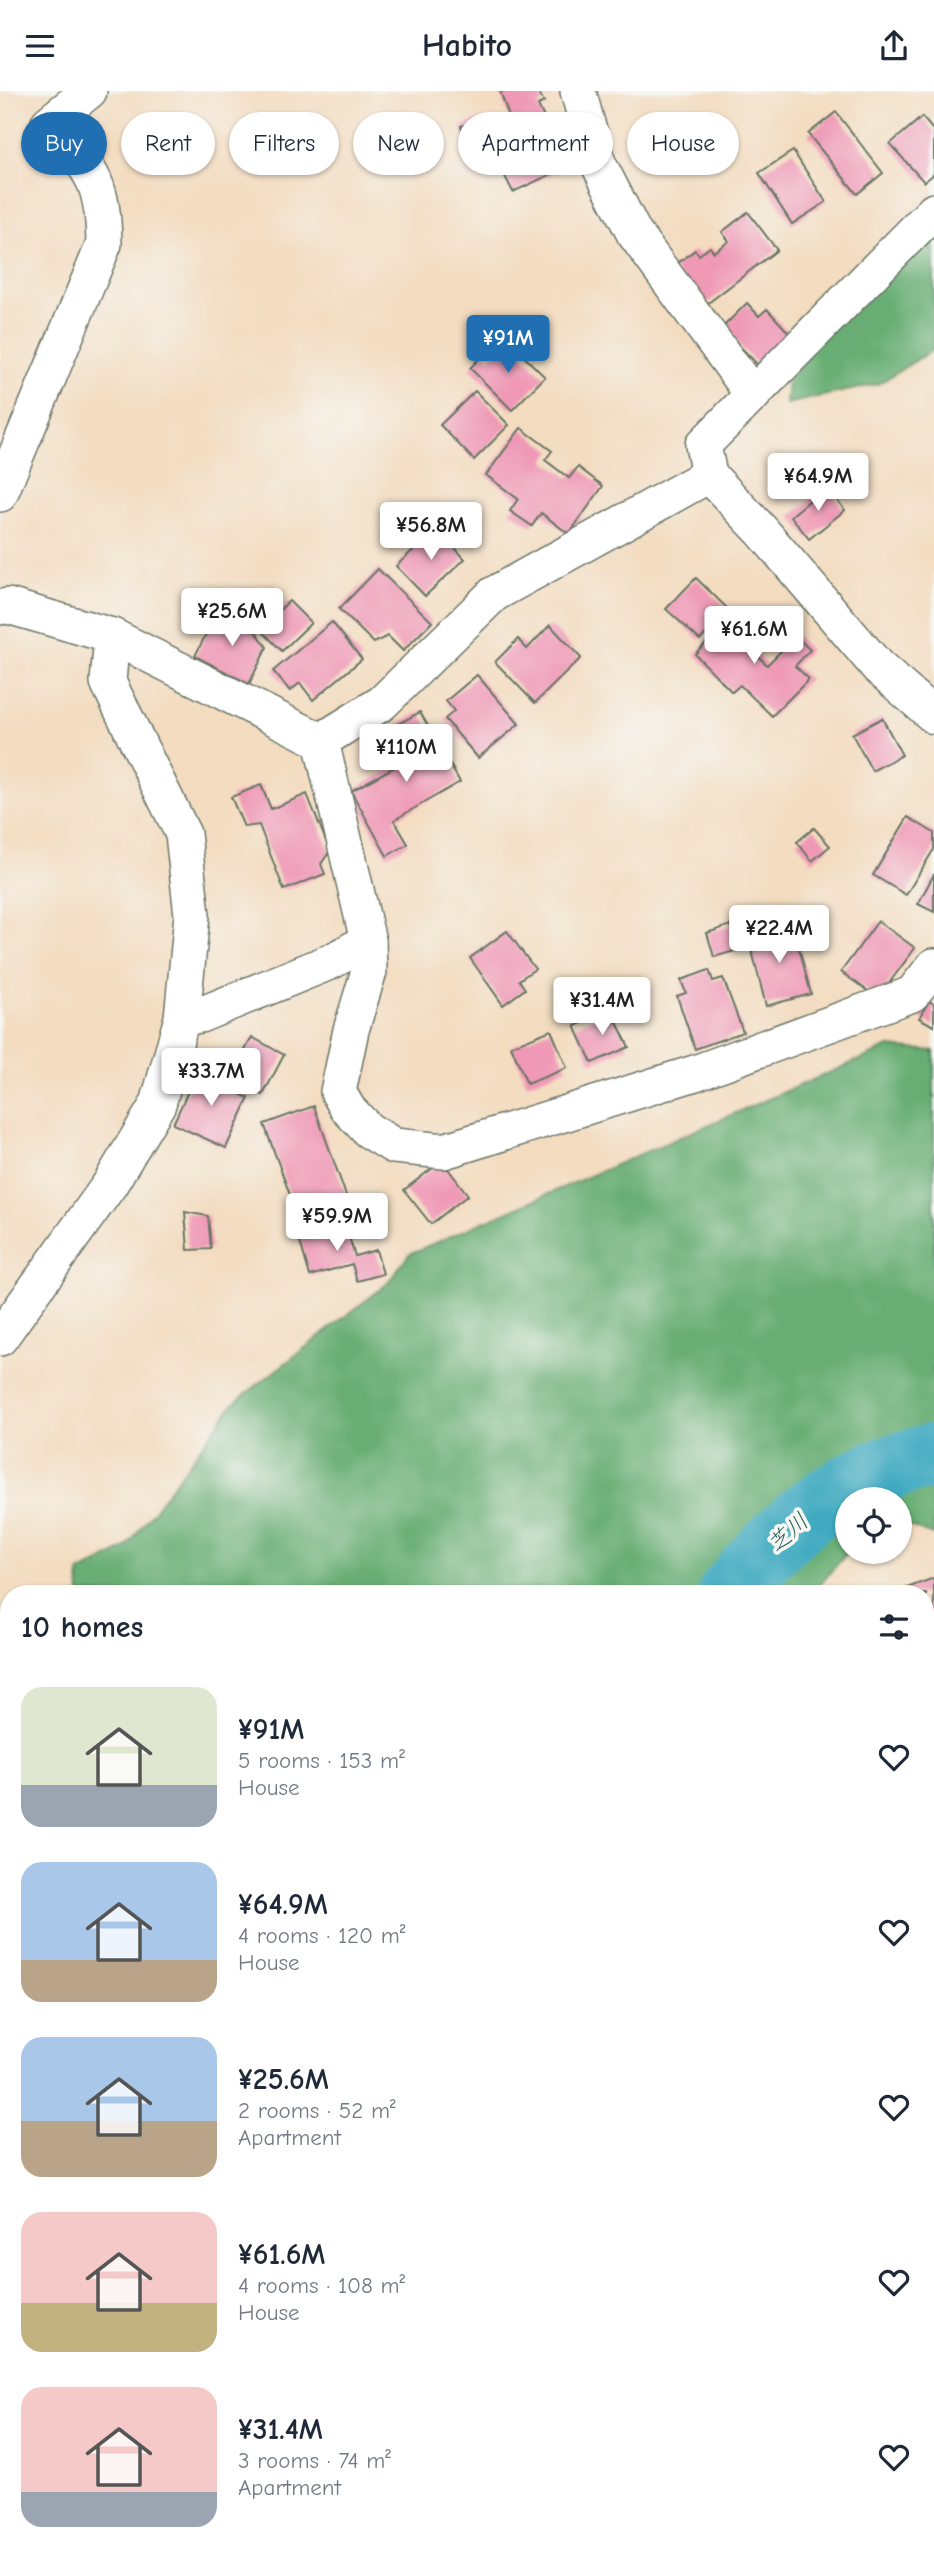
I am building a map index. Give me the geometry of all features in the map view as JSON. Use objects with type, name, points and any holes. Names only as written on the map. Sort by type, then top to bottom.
[{"type":"street","points":[[0,494],[104,244],[103,202],[89,168],[49,123],[89,91]]},
{"type":"street","points":[[578,91],[598,163],[634,233],[753,395]]},
{"type":"street","points":[[934,212],[704,445],[709,475],[762,531],[878,667],[934,716]]},
{"type":"street","points":[[321,741],[382,703],[494,594],[709,475]]},
{"type":"street","points":[[0,607],[8,606],[112,636],[321,741]]},
{"type":"street","points":[[0,1338],[110,1184],[158,1104],[182,1018],[192,915],[183,834],[108,682],[112,636]]},
{"type":"street","points":[[321,741],[368,941],[369,971],[351,1030],[338,1092],[348,1109],[368,1130],[394,1146],[444,1151],[695,1073],[912,994],[934,966]]},
{"type":"street","points":[[182,1018],[200,1015],[332,961],[368,941]]},
{"type":"green space","points":[[934,234],[934,349],[878,384],[786,404],[790,355]]},
{"type":"green space","points":[[889,1047],[934,1051],[934,1535],[912,1527],[912,1487],[835,1487],[835,1564],[837,1564],[819,1585],[80,1585],[79,1573],[126,1548],[233,1404],[387,1284],[409,1254]]},
{"type":"building","points":[[500,91],[538,91],[544,102],[538,105],[541,112],[507,112]]},
{"type":"building","points":[[836,112],[883,173],[857,194],[808,134]]},
{"type":"building","points":[[922,117],[934,131],[934,174],[924,182],[890,144]]},
{"type":"building","points":[[793,151],[826,202],[792,224],[759,173]]},
{"type":"building","points":[[504,175],[550,175],[513,192]]},
{"type":"building","points":[[748,212],[777,250],[703,307],[673,267],[695,250],[699,255],[710,247],[714,252],[729,241],[722,232]]},
{"type":"building","points":[[747,303],[759,316],[767,309],[790,334],[758,365],[722,328]]},
{"type":"building","points":[[508,341],[545,377],[512,410],[470,368],[484,354],[489,359]]},
{"type":"building","points":[[475,391],[509,425],[474,460],[440,425]]},
{"type":"building","points":[[521,428],[552,451],[545,460],[569,478],[578,467],[603,486],[569,534],[541,513],[532,526],[510,511],[518,499],[486,475]]},
{"type":"building","points":[[826,487],[845,510],[809,539],[791,516]]},
{"type":"building","points":[[437,528],[465,559],[425,596],[396,566]]},
{"type":"building","points":[[378,569],[432,622],[403,651],[388,636],[374,643],[339,609]]},
{"type":"building","points":[[696,578],[729,610],[700,640],[666,609]]},
{"type":"building","points":[[289,601],[311,623],[282,651],[260,629]]},
{"type":"building","points":[[217,612],[257,633],[267,647],[249,684],[195,656]]},
{"type":"building","points":[[732,616],[758,642],[751,649],[767,665],[796,636],[810,650],[795,666],[809,679],[772,716],[740,685],[732,692],[695,654]]},
{"type":"building","points":[[332,622],[362,659],[313,700],[300,683],[290,691],[273,671]]},
{"type":"building","points":[[550,625],[581,658],[535,703],[495,662],[518,639],[527,649]]},
{"type":"building","points":[[477,675],[519,724],[478,758],[445,719],[454,711],[446,701]]},
{"type":"building","points":[[420,712],[460,782],[394,820],[408,844],[387,856],[351,791],[398,765],[394,757],[411,747],[398,724]]},
{"type":"building","points":[[882,718],[902,755],[872,771],[852,734]]},
{"type":"building","points":[[261,785],[271,809],[307,794],[330,851],[321,864],[325,874],[284,890],[259,825],[244,827],[231,797]]},
{"type":"building","points":[[908,817],[934,833],[934,849],[906,895],[873,875]]},
{"type":"building","points":[[814,828],[830,846],[812,861],[797,842]]},
{"type":"building","points":[[934,874],[934,912],[918,904]]},
{"type":"building","points":[[878,921],[915,948],[878,998],[841,972]]},
{"type":"building","points":[[793,924],[811,994],[766,1006],[748,935]]},
{"type":"building","points":[[731,925],[738,950],[714,957],[707,933]]},
{"type":"building","points":[[507,931],[535,969],[519,980],[525,989],[503,1005],[470,958]]},
{"type":"building","points":[[709,970],[713,981],[723,978],[743,1032],[695,1049],[677,996],[686,993],[681,980]]},
{"type":"building","points":[[929,1001],[934,1004],[934,1026],[919,1018]]},
{"type":"building","points":[[611,1010],[629,1047],[592,1063],[575,1026]]},
{"type":"building","points":[[551,1030],[567,1068],[527,1084],[511,1046]]},
{"type":"building","points":[[252,1037],[284,1055],[263,1095],[231,1077]]},
{"type":"building","points":[[200,1065],[223,1075],[218,1084],[249,1098],[226,1148],[173,1124]]},
{"type":"building","points":[[314,1106],[349,1204],[300,1222],[264,1124]]},
{"type":"building","points":[[442,1161],[468,1195],[431,1224],[404,1190]]},
{"type":"building","points":[[185,1212],[208,1216],[211,1249],[188,1250]]},
{"type":"building","points":[[344,1221],[355,1256],[376,1250],[383,1274],[357,1281],[352,1264],[310,1276],[298,1235]]},
{"type":"building","points":[[934,1578],[934,1585],[915,1585]]},
{"type":"waterway","name":"芝川","points":[[738,1585],[772,1545],[819,1505],[873,1474],[934,1456]]}]
